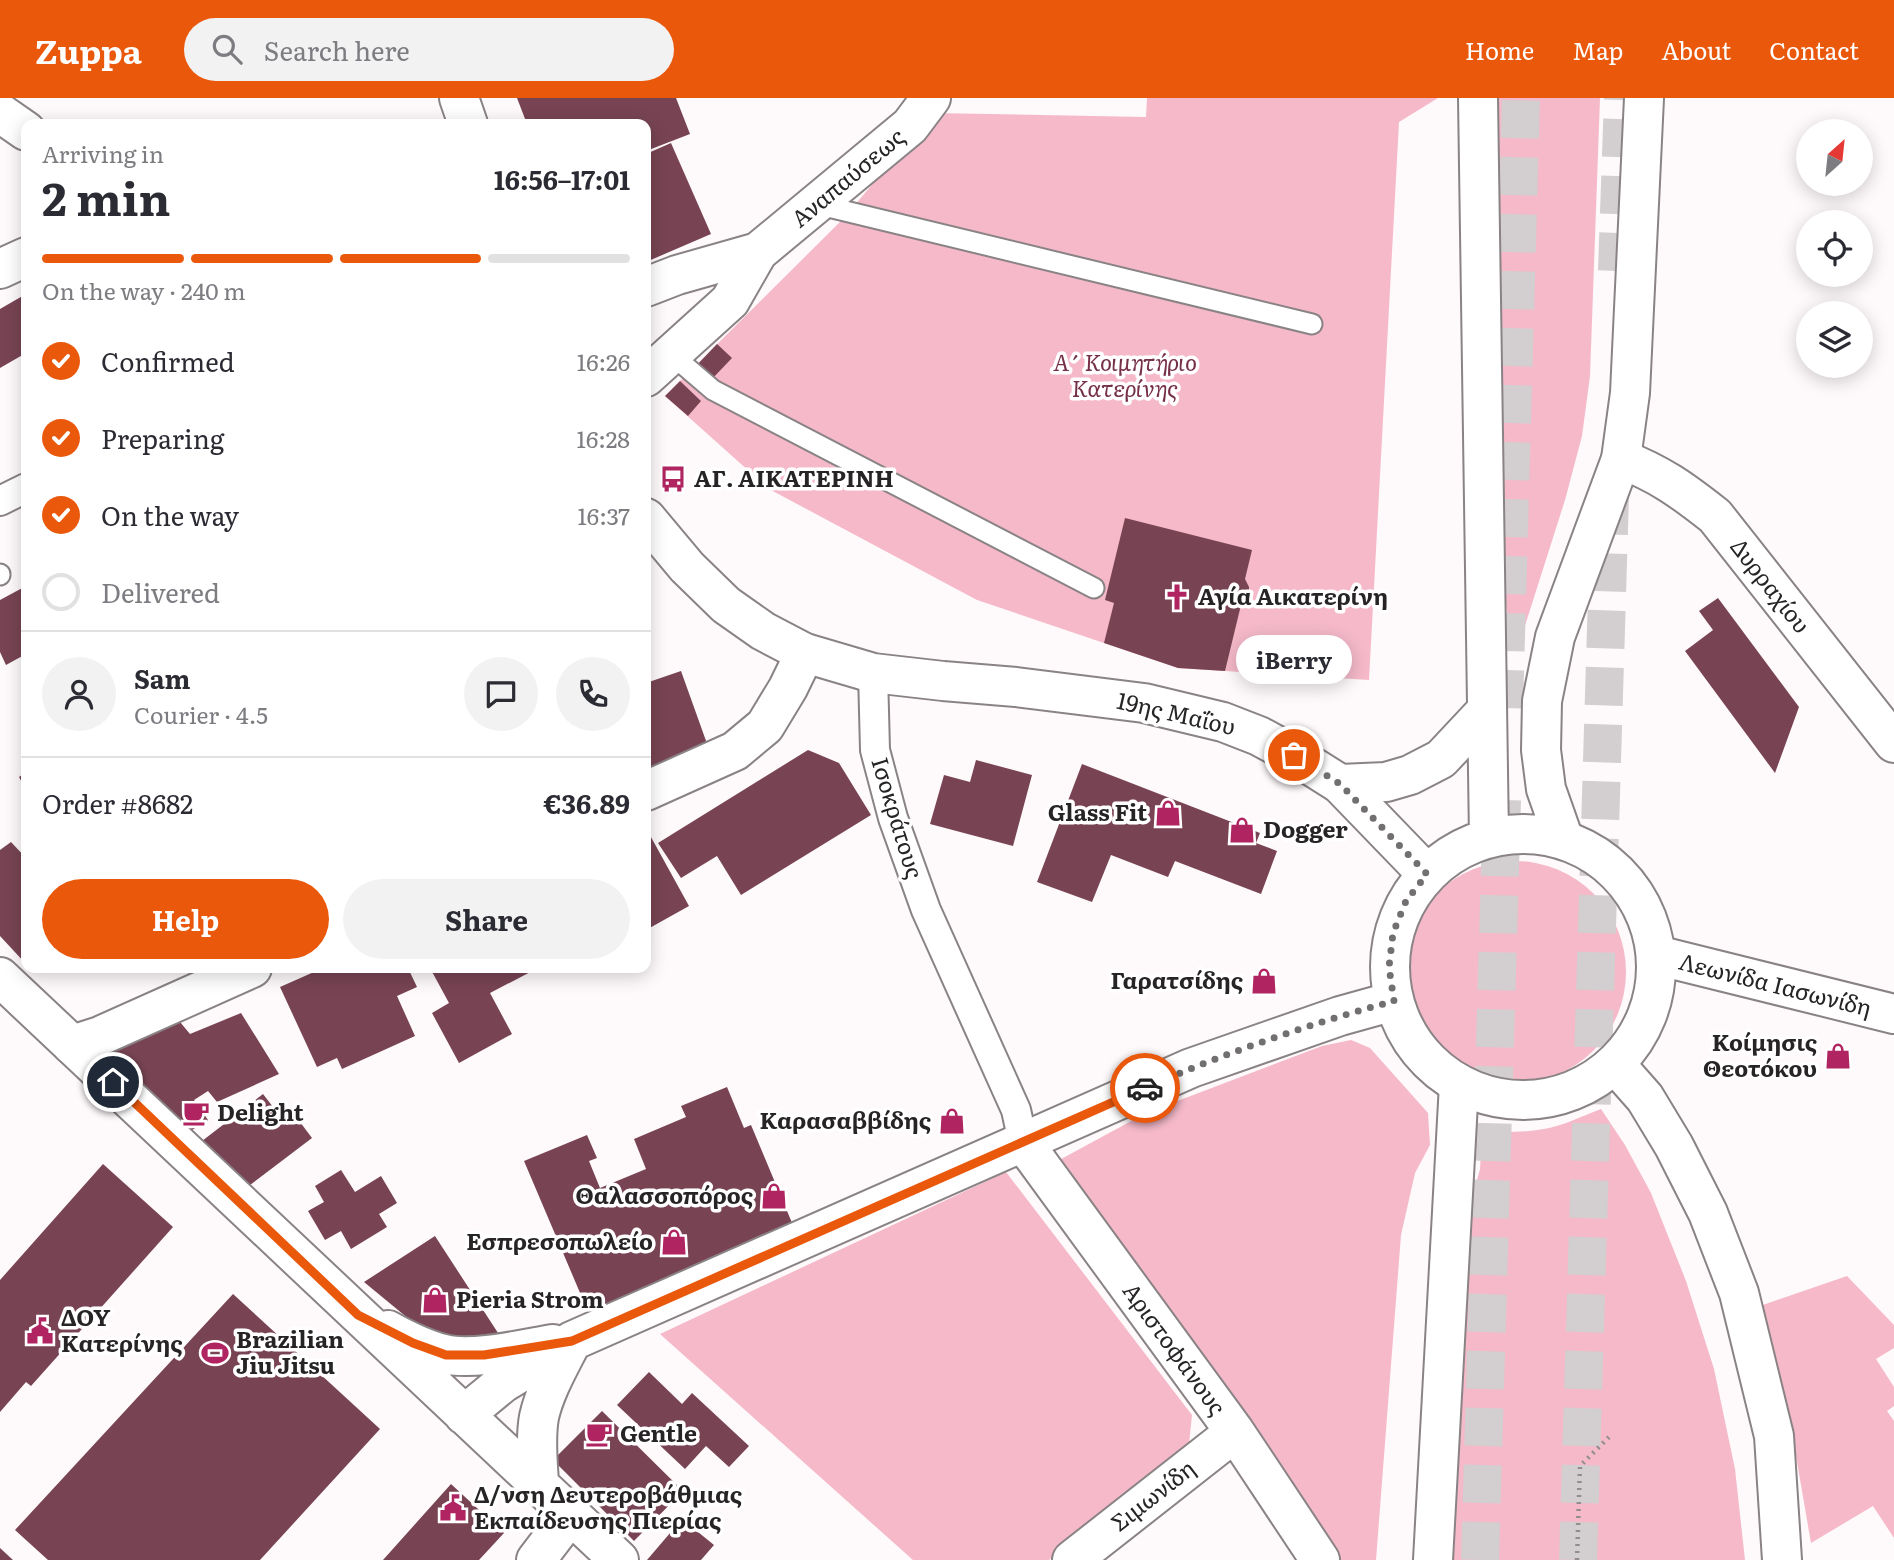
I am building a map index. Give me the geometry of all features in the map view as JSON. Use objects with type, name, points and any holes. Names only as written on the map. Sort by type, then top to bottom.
[{"type":"main road","points":[[459,98],[466,119]]},
{"type":"main road","name":"Αναπαύσεως","points":[[658,365],[730,301],[758,252],[910,126],[931,98]]},
{"type":"main road","points":[[1478,98],[1489,838]]},
{"type":"main road","points":[[1563,840],[1546,789],[1541,750],[1542,701],[1555,637],[1620,459],[1630,393],[1644,98]]},
{"type":"main road","points":[[0,113],[21,128]]},
{"type":"main road","name":"Αναπαύσεως","points":[[651,285],[758,252]]},
{"type":"main road","points":[[0,269],[21,259]]},
{"type":"main road","name":"Δυρραχίου","points":[[1620,459],[1650,471],[1682,489],[1715,516],[1894,743]]},
{"type":"main road","points":[[651,524],[687,568],[726,605],[763,631],[805,653],[873,673]]},
{"type":"main road","points":[[651,789],[735,751],[765,726],[805,653]]},
{"type":"main road","name":"19ης Μαΐου","points":[[873,673],[1143,703],[1223,722],[1259,736],[1340,784],[1427,874]]},
{"type":"main road","points":[[1340,784],[1386,782],[1410,775],[1441,759],[1486,710]]},
{"type":"main road","points":[[1514,834],[1539,834],[1563,840],[1599,857],[1628,884],[1647,917],[1656,955],[1654,995],[1640,1033],[1615,1064],[1581,1088],[1541,1100],[1499,1099],[1459,1084],[1430,1063],[1407,1035],[1394,1001],[1389,967],[1393,933],[1406,901],[1427,874],[1455,852],[1489,838],[1514,834]]},
{"type":"main road","name":"Λεωνίδα Ιασωνίδη","points":[[1656,955],[1894,1014]]},
{"type":"main road","points":[[72,1045],[100,1036],[241,973]]},
{"type":"main road","points":[[4,987],[72,1045],[619,1560]]},
{"type":"main road","points":[[464,1415],[503,1383],[572,1341],[1191,1068],[1340,1016],[1394,1001]]},
{"type":"main road","points":[[1615,1064],[1646,1098],[1674,1146],[1708,1213],[1739,1293],[1774,1436],[1782,1560]]},
{"type":"main road","points":[[1433,1560],[1459,1084]]},
{"type":"main road","name":"Αριστοφάνους","points":[[1023,1142],[1235,1432],[1320,1560]]},
{"type":"main road","points":[[358,1315],[413,1343],[446,1355],[484,1355],[572,1341]]},
{"type":"main road","points":[[539,1484],[539,1420],[551,1384],[572,1341]]},
{"type":"main road","name":"Σιμωνίδη","points":[[1072,1560],[1235,1432]]},
{"type":"main road","points":[[536,1560],[571,1514]]},
{"type":"street","points":[[0,501],[21,490]]},
{"type":"street","name":"Ισοκράτους","points":[[873,673],[875,750],[893,818],[926,910],[1016,1110],[1023,1142]]},
{"type":"lane","points":[[816,204],[1312,324]]},
{"type":"lane","points":[[658,365],[713,390],[1094,589]]},
{"type":"path","points":[[1577,1560],[1580,1466],[1609,1437]]},
{"type":"green space","name":"Α΄ Κοιμητήριο Κατερίνης","points":[[1147,98],[1438,98],[1399,122],[1369,680],[1178,668],[977,600],[769,489],[665,396],[844,218],[932,113],[1146,117]]},
{"type":"green space","points":[[1494,98],[1600,98],[1590,376],[1582,436],[1565,500],[1522,635],[1514,638],[1509,631],[1494,494]]},
{"type":"green space","points":[[1515,861],[1537,863],[1567,874],[1585,886],[1601,902],[1613,920],[1621,940],[1626,972],[1624,994],[1613,1024],[1601,1042],[1585,1058],[1567,1070],[1547,1078],[1515,1083],[1493,1081],[1463,1070],[1445,1058],[1429,1042],[1417,1024],[1409,1004],[1404,972],[1406,950],[1417,920],[1429,902],[1445,886],[1463,874],[1483,866]]},
{"type":"green space","points":[[1351,1040],[1370,1048],[1428,1113],[1430,1145],[1415,1173],[1401,1235],[1376,1560],[1335,1560],[1052,1164],[1146,1113],[1322,1046]]},
{"type":"green space","points":[[1601,1109],[1625,1145],[1651,1193],[1686,1281],[1714,1369],[1735,1469],[1745,1560],[1444,1560],[1463,1232],[1480,1169],[1482,1134],[1551,1128]]},
{"type":"green space","points":[[1006,1172],[1192,1415],[1188,1453],[1049,1560],[913,1560],[660,1334]]},
{"type":"green space","points":[[1847,1276],[1894,1325],[1894,1348],[1876,1359],[1894,1387],[1894,1406],[1887,1411],[1894,1421],[1894,1538],[1873,1506],[1811,1543],[1792,1433],[1760,1306]]},
{"type":"building","points":[[517,98],[676,98],[690,134],[651,149],[651,119],[525,119]]},
{"type":"building","points":[[671,143],[711,234],[651,260],[651,152]]},
{"type":"building","points":[[21,297],[21,356],[0,368],[0,309]]},
{"type":"building","points":[[717,344],[732,358],[712,379],[696,366]]},
{"type":"building","points":[[680,381],[701,401],[688,416],[665,396]]},
{"type":"building","name":"Αγία Αικατερίνη","points":[[1125,518],[1252,550],[1245,579],[1249,594],[1241,605],[1225,671],[1178,668],[1104,643],[1114,603],[1105,600]]},
{"type":"building","points":[[21,589],[21,657],[6,665],[0,652],[0,600]]},
{"type":"building","points":[[1718,598],[1799,707],[1775,773],[1685,651],[1713,630],[1699,611]]},
{"type":"building","points":[[681,671],[710,752],[651,773],[651,681]]},
{"type":"building","points":[[808,750],[839,763],[871,815],[741,895],[717,856],[681,878],[658,843]]},
{"type":"building","points":[[976,760],[1032,775],[1013,846],[930,824],[944,775],[970,782]]},
{"type":"building","points":[[1082,764],[1260,833],[1256,843],[1277,851],[1261,894],[1175,861],[1168,877],[1111,855],[1092,902],[1037,882]]},
{"type":"building","points":[[651,837],[689,906],[651,927]]},
{"type":"building","points":[[11,842],[21,853],[21,959],[0,936],[0,850]]},
{"type":"building","points":[[312,973],[410,973],[417,987],[397,996],[415,1036],[342,1069],[337,1058],[317,1067],[280,987]]},
{"type":"building","points":[[433,973],[528,973],[490,993],[512,1034],[459,1063],[432,1013],[449,1003]]},
{"type":"building","points":[[241,1013],[279,1074],[217,1102],[208,1091],[194,1100],[208,1120],[181,1137],[102,1055],[180,1022],[190,1034]]},
{"type":"building","points":[[727,1087],[744,1128],[751,1125],[795,1230],[589,1314],[524,1161],[587,1135],[597,1158],[589,1161],[600,1188],[646,1169],[634,1139],[686,1117],[681,1106]]},
{"type":"building","points":[[263,1094],[287,1125],[297,1118],[312,1138],[241,1192],[202,1141]]},
{"type":"building","name":"ΔΟΥ Κατερίνης","points":[[103,1164],[173,1227],[31,1386],[26,1382],[0,1412],[0,1280]]},
{"type":"building","points":[[341,1170],[355,1192],[381,1176],[397,1203],[379,1214],[387,1227],[351,1249],[341,1231],[325,1240],[308,1211],[324,1202],[315,1186]]},
{"type":"building","points":[[435,1236],[500,1336],[438,1343],[364,1282]]},
{"type":"building","points":[[233,1294],[380,1429],[260,1560],[48,1560],[15,1530]]},
{"type":"building","points":[[649,1372],[682,1404],[692,1393],[749,1446],[729,1467],[706,1446],[685,1469],[617,1405]]},
{"type":"building","points":[[602,1411],[683,1491],[634,1541],[553,1460]]},
{"type":"building","name":"Δ/νση Δευτεροβάθμιας Εκπαίδευσης Πιερίας","points":[[451,1484],[504,1533],[479,1560],[383,1560]]},
{"type":"building","points":[[682,1519],[714,1545],[701,1560],[647,1560]]},
{"type":"building","points":[[0,1548],[13,1560],[0,1560]]},
{"type":"tunnel","points":[[1504,708],[1521,98]]},
{"type":"tunnel","points":[[1617,271],[1623,98]]},
{"type":"tunnel","points":[[1578,1560],[1610,495]]},
{"type":"tunnel","points":[[1480,1560],[1502,800]]},
{"type":"way so far","points":[[1145,1088],[1214,1059],[1340,1016],[1394,1001],[1389,967],[1393,933],[1406,901],[1427,874],[1340,784],[1294,755]]},
{"type":"place","name":"ΑΓ. ΑΙΚΑΤΕΡΙΝΗ","points":[[673,479]]},
{"type":"place","name":"Αγία Αικατερίνη","points":[[1177,597]]},
{"type":"place","name":"iBerry","points":[[1294,755]]},
{"type":"place","name":"Glass Fit","points":[[1168,813]]},
{"type":"place","name":"Dogger","points":[[1242,830]]},
{"type":"place","name":"Γαρατσίδης","points":[[1264,981]]},
{"type":"place","name":"Κοίμησις Θεοτόκου","points":[[1838,1056]]},
{"type":"place","name":"Delight","points":[[196,1113]]},
{"type":"place","name":"Καρασαββίδης","points":[[952,1121]]},
{"type":"place","name":"Θαλασσοπόρος","points":[[774,1196]]},
{"type":"place","name":"Εσπρεσοπωλείο","points":[[674,1242]]},
{"type":"place","name":"Pieria Strom","points":[[435,1300]]},
{"type":"place","name":"ΔΟΥ Κατερίνης","points":[[40,1331]]},
{"type":"place","name":"Brazilian Jiu Jitsu","points":[[215,1353]]},
{"type":"place","name":"Gentle","points":[[599,1434]]},
{"type":"place","name":"Δ/νση Δευτεροβάθμιας Εκπαίδευσης Πιερίας","points":[[453,1508]]},
{"type":"route","points":[[113,1082],[358,1315],[413,1343],[446,1355],[484,1355],[572,1341],[1145,1088]]}]
